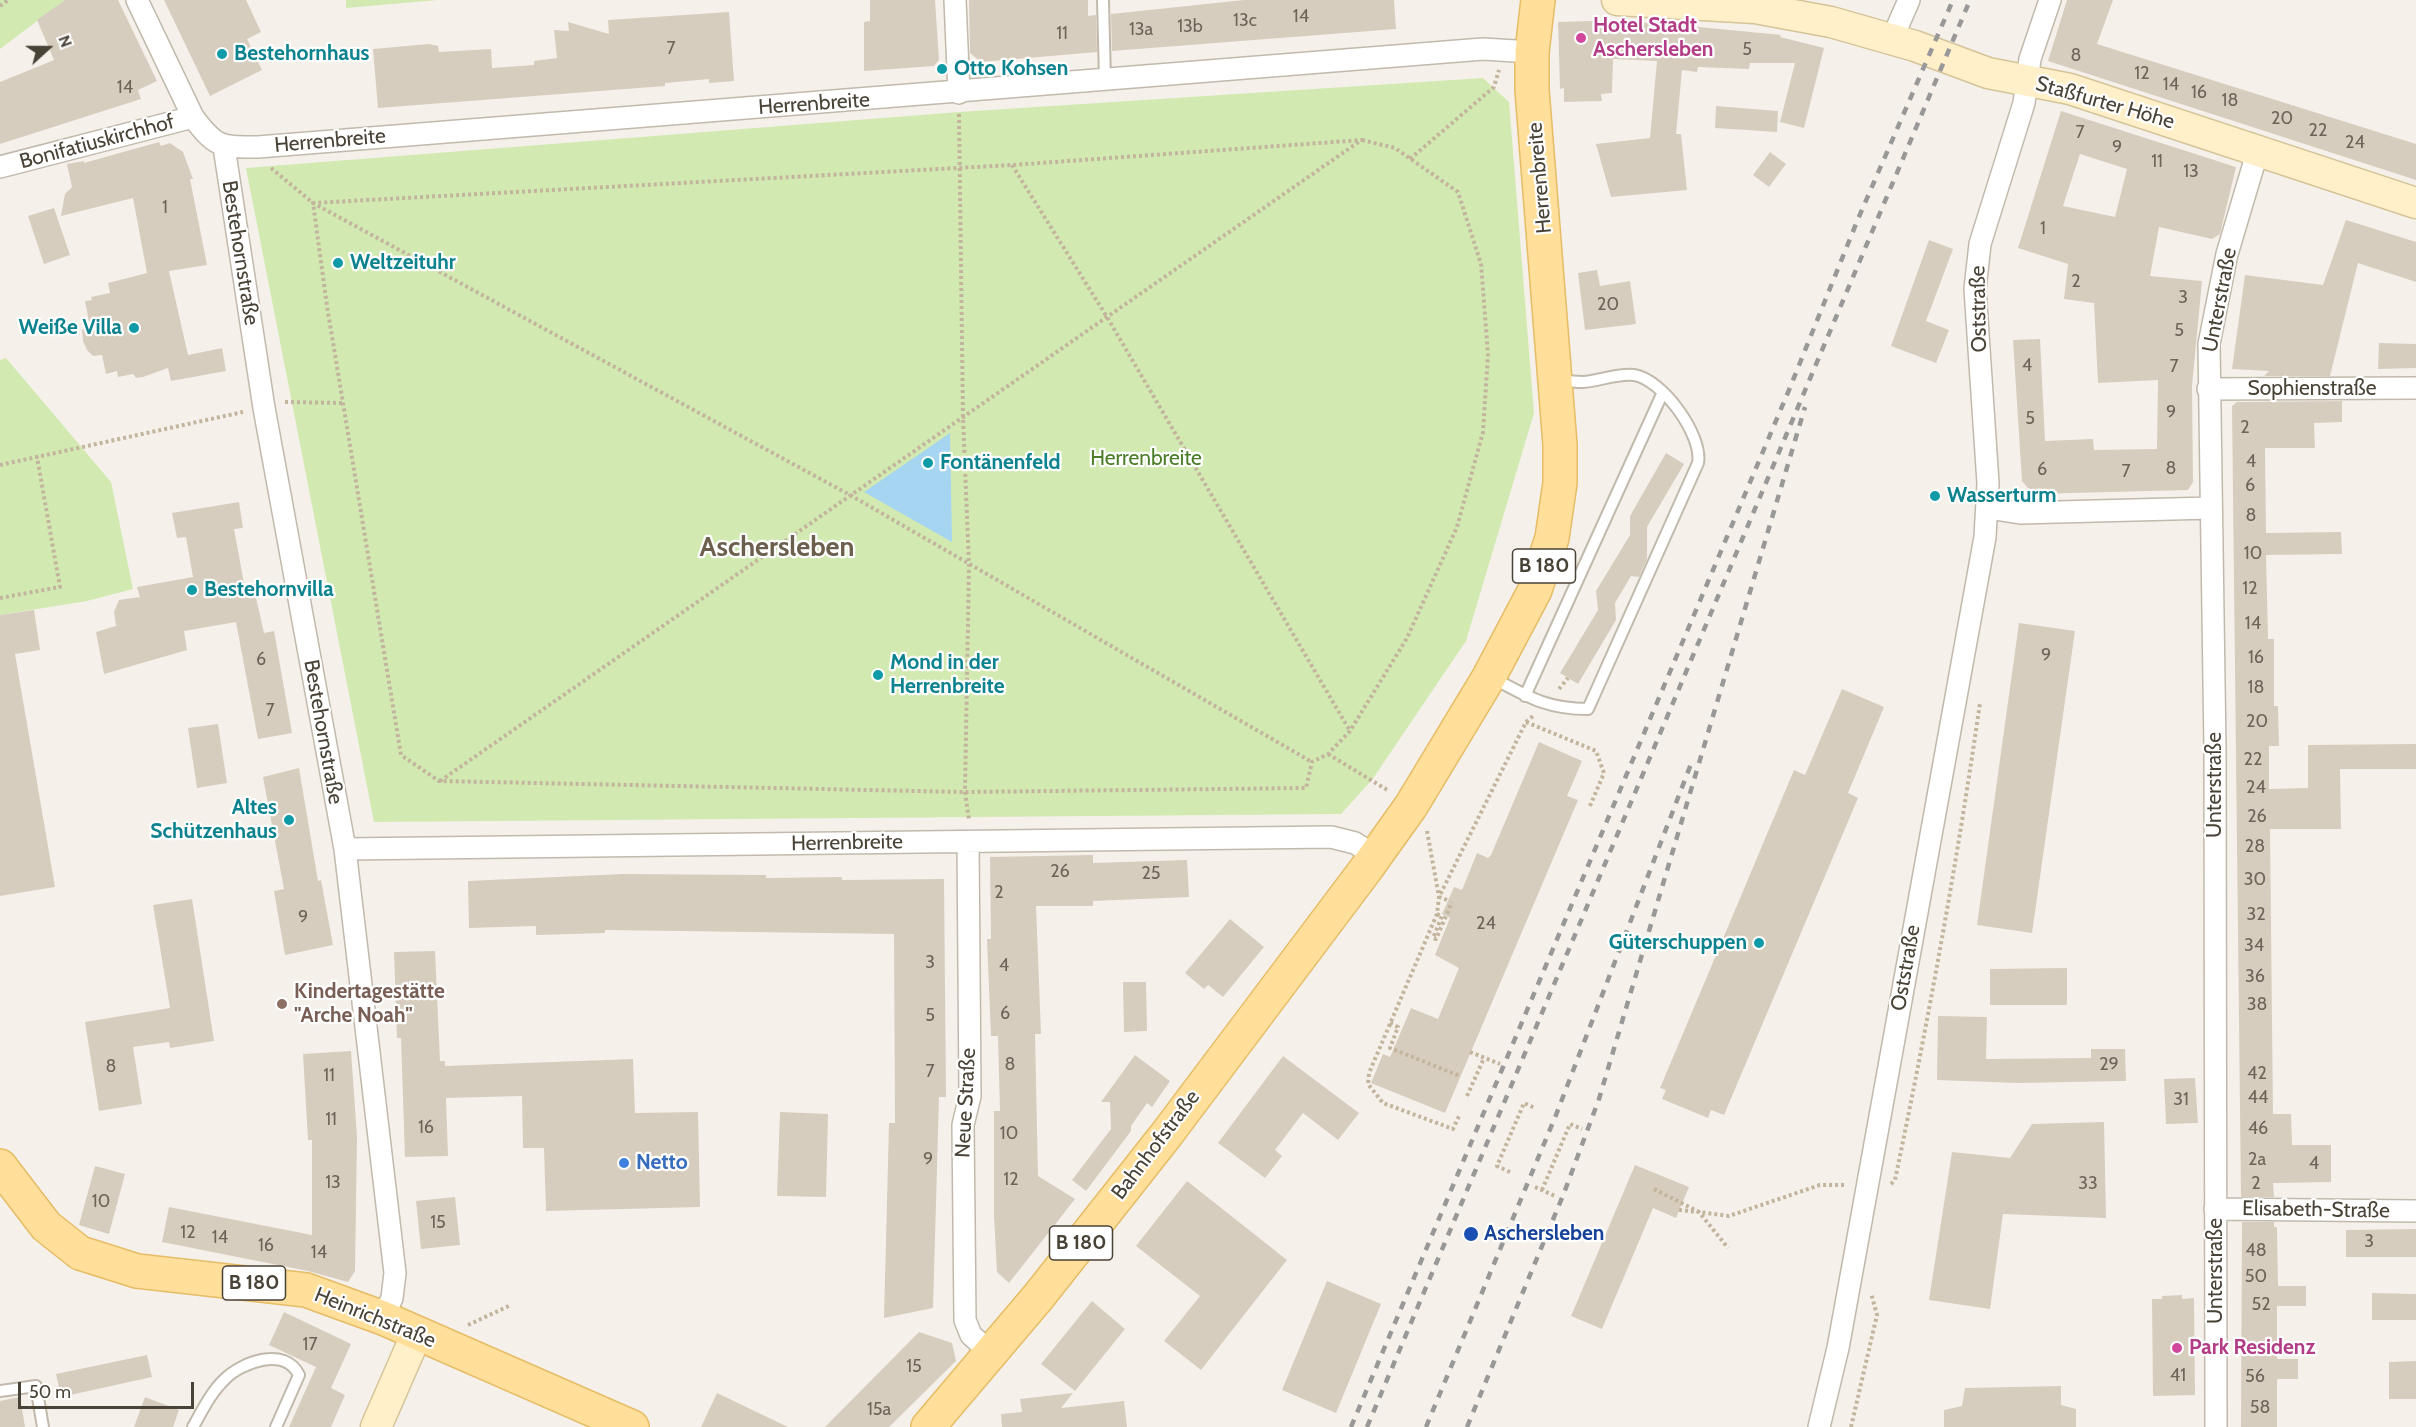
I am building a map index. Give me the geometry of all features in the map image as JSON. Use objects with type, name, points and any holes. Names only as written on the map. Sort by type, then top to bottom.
[{"type":"main road","name":"B 180","points":[[1519,51],[1538,0]]},
{"type":"main road","name":"Staßfurter Höhe","points":[[1617,0],[1750,4],[1830,22],[1892,39],[1988,73],[2070,89],[2416,202]]},
{"type":"main road","name":"Herrenbreite","points":[[1376,856],[1411,806],[1489,677],[1528,605],[1552,538],[1560,483],[1556,380],[1532,90],[1519,51]]},
{"type":"main road","name":"Bahnhofstraße","points":[[928,1427],[991,1353],[1166,1135],[1376,856]]},
{"type":"main road","name":"Heinrichstraße","points":[[0,1166],[46,1226],[62,1240],[89,1256],[137,1271],[306,1290],[383,1318],[632,1427]]},
{"type":"main road","points":[[376,1427],[417,1333]]},
{"type":"street","points":[[137,0],[193,117],[205,134],[224,147]]},
{"type":"street","points":[[954,0],[959,93]]},
{"type":"street","points":[[1892,39],[1909,0]]},
{"type":"street","name":"Oststraße","points":[[1819,1427],[1832,1381],[1856,1247],[1875,1189],[1988,508],[1975,289],[1976,266],[1980,244],[2024,103],[2030,59],[2050,0]]},
{"type":"street","name":"Herrenbreite","points":[[224,147],[258,147],[1519,51]]},
{"type":"street","name":"Bonifatiuskirchhof","points":[[0,167],[193,117]]},
{"type":"street","name":"Bestehornstraße","points":[[224,147],[264,408],[345,849],[395,1273],[392,1298],[383,1318]]},
{"type":"street","name":"Unterstraße","points":[[2216,1427],[2215,749],[2209,344],[2227,254],[2258,150]]},
{"type":"street","name":"Sophienstraße","points":[[2208,389],[2416,388]]},
{"type":"street","points":[[1988,508],[2020,513],[2210,508]]},
{"type":"street","name":"Herrenbreite","points":[[345,849],[1331,837],[1355,843],[1376,856]]},
{"type":"street","name":"Neue Straße","points":[[968,842],[970,1096],[963,1125],[965,1320],[971,1335],[991,1353]]},
{"type":"street","name":"Elisabeth-Straße","points":[[2216,1209],[2416,1211]]},
{"type":"lane","points":[[1103,0],[1105,81]]},
{"type":"lane","points":[[1489,677],[1544,704],[1560,709],[1588,709],[1700,456],[1692,431],[1663,392],[1642,377],[1633,375],[1584,382],[1556,380]]},
{"type":"lane","points":[[1526,696],[1663,392]]},
{"type":"lane","points":[[193,1427],[225,1379],[249,1364],[265,1359],[281,1360],[292,1365],[299,1376],[276,1427]]},
{"type":"lane","points":[[0,1391],[36,1386],[43,1427]]},
{"type":"path","points":[[0,6],[8,0]]},
{"type":"path","points":[[1410,159],[1494,87],[1519,51]]},
{"type":"path","points":[[959,93],[963,418],[969,565],[965,792],[969,819],[968,842]]},
{"type":"path","points":[[439,781],[1362,140]]},
{"type":"path","points":[[313,202],[1012,165],[1362,140],[1395,148],[1458,192],[1481,264],[1488,354],[1483,432],[1457,526],[1407,638],[1350,731],[1328,754],[1312,762]]},
{"type":"path","points":[[258,147],[270,167],[313,202],[850,495],[1312,762]]},
{"type":"path","points":[[1012,165],[1107,317],[1350,731]]},
{"type":"path","points":[[313,202],[343,403],[401,755],[439,781],[965,792],[1306,788],[1312,762]]},
{"type":"path","points":[[0,465],[291,401],[343,403]]},
{"type":"path","points":[[0,598],[60,587],[37,457]]},
{"type":"path","points":[[1439,897],[1526,722],[1568,678]]},
{"type":"path","points":[[1679,1210],[1729,1216],[1820,1185],[1835,1184],[1875,1189],[1895,1180],[1950,889],[1981,696]]},
{"type":"path","points":[[1526,722],[1596,751],[1604,773],[1590,806]]},
{"type":"path","points":[[1328,754],[1424,814],[1439,897],[1437,914],[1369,1073],[1368,1084],[1383,1102],[1454,1129],[1460,1114]]},
{"type":"path","points":[[1437,914],[1442,916],[1433,938],[1436,939],[1451,902],[1439,897]]},
{"type":"path","points":[[1390,1023],[1398,1027],[1390,1048],[1460,1076]]},
{"type":"path","points":[[1470,1052],[1500,1064]]},
{"type":"path","points":[[1467,1096],[1484,1058]]},
{"type":"path","points":[[1510,1172],[1497,1166],[1524,1103],[1535,1108]]},
{"type":"path","points":[[1542,1190],[1570,1124],[1582,1129]]},
{"type":"path","points":[[1534,1187],[1555,1196]]},
{"type":"path","points":[[1654,1189],[1699,1212],[1728,1248]]},
{"type":"path","points":[[455,1350],[464,1327],[511,1305]]},
{"type":"green space","points":[[0,0],[65,0],[0,49]]},
{"type":"green space","points":[[346,0],[438,0],[346,8]]},
{"type":"green space","name":"Herrenbreite","points":[[1483,78],[1509,102],[1534,413],[1466,641],[1372,780],[1341,814],[374,822],[246,168],[959,112]]},
{"type":"green space","points":[[6,358],[111,482],[133,589],[87,601],[0,615],[0,360]]},
{"type":"water","name":"Fontänenfeld","points":[[950,433],[952,542],[864,492]]},
{"type":"building","points":[[65,0],[118,0],[157,81],[138,90],[141,99],[0,144],[0,82],[54,60],[37,20]]},
{"type":"building","name":"Bestehornhaus","points":[[164,0],[246,0],[261,32],[247,39],[262,70],[210,96]]},
{"type":"building","points":[[870,0],[935,0],[939,60],[934,66],[864,71],[864,22],[870,21]]},
{"type":"building","points":[[969,0],[1088,0],[1088,16],[1096,15],[1097,52],[981,62],[970,53]]},
{"type":"building","points":[[1244,0],[1394,0],[1396,29],[1112,51],[1111,14]]},
{"type":"building","points":[[2067,0],[2113,0],[2097,44],[2416,144],[2416,180],[2048,61]]},
{"type":"building","points":[[729,12],[734,81],[709,83],[709,79],[665,83],[665,86],[378,108],[373,49],[429,44],[438,46],[439,52],[491,49],[492,68],[534,65],[534,61],[557,58],[554,30],[569,31],[568,22],[609,34],[608,20]]},
{"type":"building","points":[[1558,22],[1658,23],[1781,35],[1780,37],[1824,48],[1804,128],[1780,122],[1795,63],[1750,63],[1749,69],[1698,67],[1697,72],[1682,70],[1676,134],[1681,134],[1687,190],[1611,197],[1596,144],[1650,138],[1657,61],[1613,59],[1612,93],[1601,94],[1602,101],[1564,102],[1564,88],[1560,89]]},
{"type":"building","points":[[1716,106],[1778,111],[1777,132],[1715,128]]},
{"type":"building","points":[[2061,111],[2236,167],[2220,234],[2212,239],[2159,227],[2150,276],[2202,281],[2192,386],[2193,482],[2188,490],[2033,494],[2022,481],[2013,340],[2040,339],[2045,441],[2093,439],[2094,450],[2157,449],[2158,380],[2098,383],[2094,303],[2064,299],[2068,264],[2018,248]],"holes":[[[2080,154],[2127,169],[2115,217],[2063,206]]]},
{"type":"building","points":[[159,142],[161,146],[170,143],[183,152],[193,179],[190,179],[207,265],[169,271],[188,355],[222,348],[226,371],[171,381],[168,368],[136,378],[133,374],[118,377],[117,371],[106,374],[102,355],[93,356],[83,341],[82,330],[89,322],[85,301],[92,300],[91,297],[110,293],[108,283],[147,273],[133,198],[61,216],[65,194],[72,187],[67,164],[84,161],[84,163]]},
{"type":"building","points":[[1770,152],[1786,164],[1769,187],[1753,175]]},
{"type":"building","points":[[54,208],[70,255],[44,264],[28,216]]},
{"type":"building","points":[[2346,220],[2416,242],[2416,282],[2358,263],[2330,376],[2264,376],[2269,371],[2232,369],[2245,275],[2323,285]]},
{"type":"building","points":[[1929,240],[1953,249],[1926,321],[1949,330],[1936,363],[1891,346]]},
{"type":"building","points":[[1597,270],[1600,286],[1630,281],[1636,324],[1585,330],[1578,273]]},
{"type":"building","points":[[2379,343],[2416,344],[2416,368],[2378,369]]},
{"type":"building","points":[[2342,401],[2342,422],[2314,423],[2315,448],[2265,448],[2266,533],[2341,532],[2342,554],[2266,555],[2268,639],[2274,639],[2274,706],[2278,706],[2279,746],[2269,746],[2269,789],[2308,788],[2308,745],[2416,744],[2416,769],[2340,769],[2341,829],[2270,829],[2273,1114],[2291,1114],[2292,1145],[2331,1145],[2331,1182],[2273,1183],[2274,1197],[2241,1197],[2232,406],[2237,402]]},
{"type":"building","points":[[1666,453],[1684,464],[1647,527],[1647,559],[1639,577],[1631,576],[1615,603],[1616,620],[1578,684],[1560,673],[1598,610],[1596,591],[1630,535],[1630,516]]},
{"type":"building","name":"Bestehornvilla","points":[[239,502],[243,528],[234,529],[246,594],[255,593],[264,633],[274,631],[292,733],[258,739],[236,622],[184,631],[187,650],[104,674],[96,632],[116,626],[114,612],[119,600],[140,597],[137,587],[193,577],[186,537],[177,538],[172,513]]},
{"type":"building","points":[[34,610],[40,650],[15,654],[55,887],[0,896],[0,615]]},
{"type":"building","points":[[2019,623],[2075,631],[2032,933],[1977,925]]},
{"type":"building","name":"Güterschuppen","points":[[1842,689],[1884,707],[1848,793],[1858,798],[1724,1115],[1711,1110],[1708,1118],[1662,1099],[1666,1090],[1660,1088],[1794,770],[1805,775]]},
{"type":"building","points":[[218,724],[227,783],[197,788],[188,728]]},
{"type":"building","points":[[1539,742],[1582,761],[1567,796],[1578,800],[1445,1113],[1371,1083],[1383,1054],[1390,1057],[1411,1008],[1438,1019],[1459,968],[1435,955],[1450,918],[1442,914],[1454,887],[1462,890],[1477,853],[1488,858],[1491,855]]},
{"type":"building","points":[[299,768],[318,881],[321,880],[333,945],[285,955],[274,891],[284,889],[263,777]]},
{"type":"building","points":[[1093,855],[1093,863],[1187,860],[1189,897],[1093,901],[1093,906],[1036,906],[1041,1034],[1035,1034],[1038,1176],[1075,1199],[1009,1283],[997,1272],[994,1216],[994,1111],[1000,1111],[998,1036],[991,1036],[987,939],[991,939],[990,857]]},
{"type":"building","points":[[623,874],[766,875],[766,878],[842,877],[842,880],[944,879],[946,1097],[939,1097],[933,1308],[884,1318],[889,1123],[895,1123],[894,934],[605,930],[605,933],[536,935],[536,926],[469,928],[468,881]]},
{"type":"building","points":[[192,899],[214,1041],[170,1048],[169,1042],[133,1047],[142,1104],[99,1111],[85,1022],[170,1008],[153,905]]},
{"type":"building","points":[[1230,919],[1264,947],[1223,997],[1208,985],[1204,989],[1185,973]]},
{"type":"building","points":[[435,951],[440,1061],[445,1061],[445,1066],[633,1059],[635,1113],[698,1112],[700,1207],[546,1211],[544,1148],[523,1148],[522,1096],[446,1098],[448,1156],[405,1157],[401,1038],[397,1038],[394,952]]},
{"type":"building","points":[[2067,968],[2067,1005],[1990,1005],[1990,969]]},
{"type":"building","points":[[1123,982],[1146,982],[1147,1031],[1124,1032]]},
{"type":"building","points":[[1938,1016],[1987,1017],[1986,1059],[2091,1058],[2091,1049],[2125,1049],[2126,1081],[2018,1083],[1937,1080]]},
{"type":"building","points":[[351,1051],[357,1137],[355,1271],[348,1282],[308,1271],[162,1242],[169,1207],[312,1235],[312,1140],[308,1140],[303,1054]]},
{"type":"building","points":[[1135,1055],[1170,1081],[1152,1107],[1147,1103],[1131,1126],[1131,1131],[1086,1191],[1072,1180],[1111,1129],[1110,1102],[1101,1102]]},
{"type":"building","points":[[1283,1056],[1359,1113],[1338,1140],[1303,1113],[1275,1150],[1282,1156],[1265,1178],[1218,1143]]},
{"type":"building","points":[[2195,1078],[2198,1123],[2166,1124],[2164,1079]]},
{"type":"building","points":[[780,1112],[828,1114],[826,1197],[777,1196]]},
{"type":"building","points":[[2104,1122],[2106,1218],[2003,1214],[1990,1309],[1929,1300],[1952,1152],[2010,1158],[2032,1124]]},
{"type":"building","points":[[1635,1165],[1689,1187],[1676,1218],[1653,1208],[1602,1329],[1571,1316]]},
{"type":"building","points":[[95,1166],[125,1174],[109,1234],[79,1225]]},
{"type":"building","points":[[1187,1181],[1287,1260],[1201,1370],[1164,1341],[1200,1296],[1136,1246]]},
{"type":"building","points":[[455,1197],[460,1245],[421,1249],[416,1201]]},
{"type":"building","points":[[2242,1222],[2274,1222],[2274,1227],[2277,1227],[2278,1286],[2306,1286],[2306,1306],[2277,1306],[2277,1359],[2298,1359],[2298,1379],[2277,1379],[2277,1427],[2241,1427]]},
{"type":"building","points":[[2416,1229],[2416,1257],[2346,1257],[2346,1230]]},
{"type":"building","points":[[1327,1281],[1381,1304],[1336,1413],[1282,1390]]},
{"type":"building","points":[[2372,1293],[2416,1294],[2416,1320],[2372,1320]]},
{"type":"building","name":"Park Residenz","points":[[2182,1295],[2182,1299],[2194,1298],[2195,1395],[2153,1396],[2152,1299]]},
{"type":"building","points":[[1092,1301],[1125,1329],[1075,1391],[1041,1364]]},
{"type":"building","points":[[284,1312],[351,1344],[331,1388],[345,1395],[331,1427],[289,1427],[316,1367],[269,1345]]},
{"type":"building","points":[[919,1332],[952,1343],[956,1361],[889,1427],[825,1427]]},
{"type":"building","points":[[147,1355],[152,1377],[61,1397],[56,1374]]},
{"type":"building","points":[[2416,1361],[2416,1399],[2389,1399],[2389,1362]]},
{"type":"building","points":[[2061,1386],[2061,1405],[2076,1409],[2076,1427],[1944,1427],[1944,1410],[1962,1406],[1965,1388]]},
{"type":"building","points":[[717,1393],[788,1427],[701,1427]]},
{"type":"building","points":[[1073,1393],[1061,1408],[1124,1401],[1127,1427],[1002,1427],[1001,1414],[1022,1412],[1020,1399]]},
{"type":"building","points":[[20,1397],[25,1427],[0,1427],[0,1401]]},
{"type":"building","points":[[145,1397],[179,1410],[173,1427],[134,1427]]},
{"type":"railway","points":[[1351,1427],[1789,390],[1858,219],[1953,0]]},
{"type":"railway","points":[[1367,1427],[1970,0]]},
{"type":"railway","points":[[1467,1427],[1564,1193],[1599,1099],[1805,407]]},
{"type":"railway","points":[[1426,1427],[1556,1115],[1691,764]]},
{"type":"place","name":"Hotel Stadt Aschersleben","points":[[1581,38]]},
{"type":"place","name":"Bestehornhaus","points":[[222,54]]},
{"type":"place","name":"Otto Kohsen","points":[[942,69]]},
{"type":"place","name":"Weltzeituhr","points":[[338,263]]},
{"type":"place","name":"Weiße Villa","points":[[134,328]]},
{"type":"place","name":"Fontänenfeld","points":[[928,463]]},
{"type":"place","name":"Wasserturm","points":[[1935,496]]},
{"type":"place","name":"Bestehornvilla","points":[[192,590]]},
{"type":"place","name":"Mond in der Herrenbreite","points":[[878,675]]},
{"type":"place","name":"Altes Schützenhaus","points":[[289,820]]},
{"type":"place","name":"Güterschuppen","points":[[1759,943]]},
{"type":"place","name":"Kindertagestätte \"Arche Noah\"","points":[[282,1004]]},
{"type":"place","name":"Netto","points":[[624,1163]]},
{"type":"place","name":"Aschersleben","points":[[1471,1234]]},
{"type":"place","name":"Park Residenz","points":[[2177,1348]]},
{"type":"district","name":"Aschersleben","points":[[777,548]]}]
